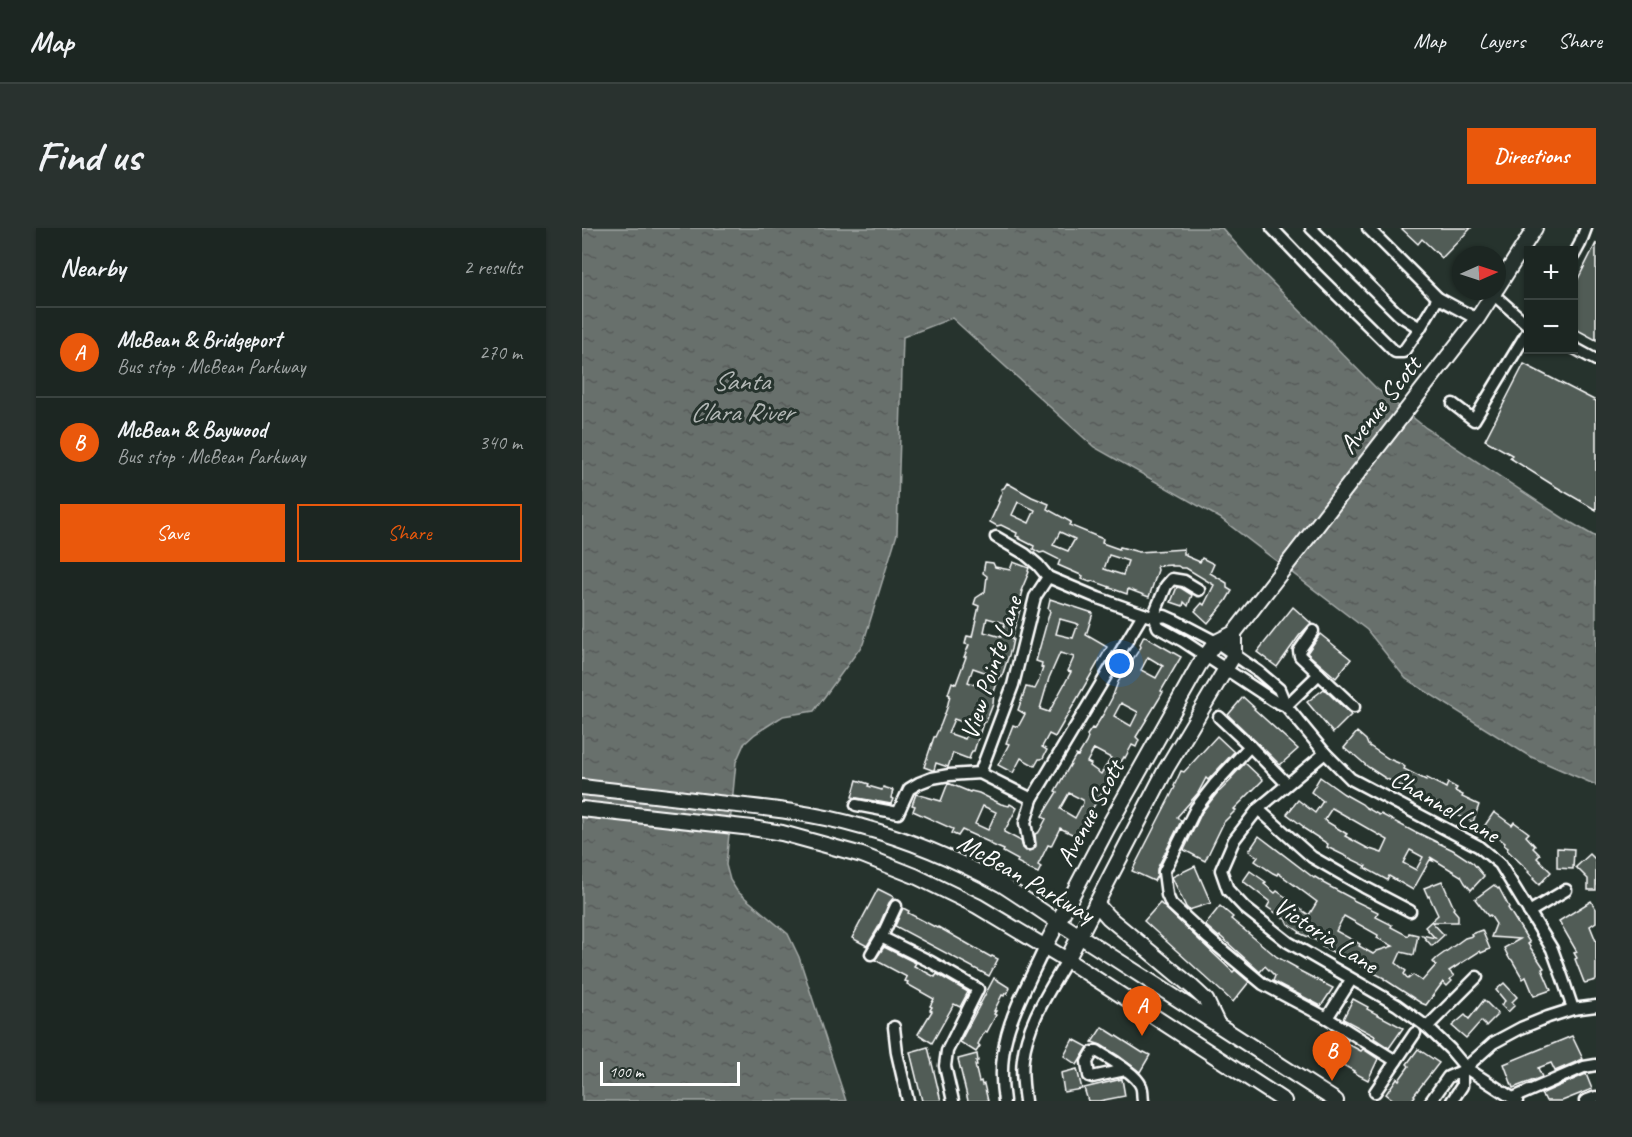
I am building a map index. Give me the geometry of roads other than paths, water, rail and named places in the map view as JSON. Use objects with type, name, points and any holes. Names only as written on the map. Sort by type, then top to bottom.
[{"type":"main road","name":"Avenue Scott","points":[[1506,274],[1535,228]]},
{"type":"main road","name":"Avenue Scott","points":[[1045,947],[1148,754],[1205,656],[1216,642],[1234,633],[1477,319],[1489,300]]},
{"type":"main road","points":[[1234,633],[1234,655]]},
{"type":"main road","name":"Avenue Scott","points":[[1067,960],[1166,769],[1234,655]]},
{"type":"main road","name":"McBean Parkway","points":[[582,787],[783,810],[822,817],[900,839],[976,871],[1028,901],[1336,1101]]},
{"type":"main road","name":"McBean Parkway","points":[[582,809],[782,833],[862,855],[915,876],[977,906],[1067,960],[1284,1101]]},
{"type":"main road","points":[[1096,903],[1108,917],[1206,1000],[1218,1024]]},
{"type":"street","points":[[1272,228],[1395,352],[1403,352],[1438,298]]},
{"type":"street","points":[[1311,228],[1399,315],[1420,328]]},
{"type":"street","points":[[1368,228],[1438,298],[1477,319]]},
{"type":"street","points":[[1578,248],[1586,228]]},
{"type":"street","points":[[1504,300],[1524,321]]},
{"type":"street","points":[[1454,404],[1474,420],[1524,338]]},
{"type":"street","points":[[1578,350],[1596,360]]},
{"type":"street","points":[[996,537],[1024,554],[1048,577],[1150,617],[1168,616],[1216,642],[1279,689],[1286,706]]},
{"type":"street","name":"View Pointe Lane","points":[[980,773],[1012,685],[1035,597],[1048,577]]},
{"type":"street","points":[[1029,844],[1025,823],[1032,799],[1150,617],[1166,586],[1172,579],[1184,581],[1199,590]]},
{"type":"street","points":[[1150,617],[1161,629],[1274,701],[1286,706]]},
{"type":"street","points":[[1313,631],[1299,651],[1300,656],[1354,707]]},
{"type":"street","points":[[1286,706],[1319,674]]},
{"type":"street","name":"Channel Lane","points":[[1286,706],[1325,753],[1351,779],[1478,846],[1500,864],[1552,949],[1573,1009]]},
{"type":"street","points":[[1219,717],[1287,784]]},
{"type":"street","points":[[1250,746],[1196,808],[1173,853],[1164,872],[1167,895],[1171,904],[1263,984],[1327,1018],[1396,1061]]},
{"type":"street","name":"Victoria Lane","points":[[1325,753],[1258,809],[1234,840],[1221,870],[1227,890],[1245,908],[1288,942],[1397,1005],[1450,1049],[1464,1069],[1515,1100]]},
{"type":"street","points":[[856,805],[898,813],[909,789],[918,783],[932,778],[980,773],[1032,799]]},
{"type":"street","points":[[1258,809],[1312,857],[1410,911]]},
{"type":"street","points":[[1529,912],[1566,890]]},
{"type":"street","points":[[871,954],[896,906]]},
{"type":"street","points":[[881,937],[978,989],[947,1051],[945,1066],[953,1101]]},
{"type":"street","name":"Avenue Scott","points":[[1004,1101],[1001,1071],[1006,1033],[1045,947]]},
{"type":"street","name":"Avenue Scott","points":[[1025,1101],[1022,1066],[1028,1038],[1067,960]]},
{"type":"street","points":[[1426,1027],[1477,977]]},
{"type":"street","points":[[1327,1018],[1351,980]]},
{"type":"street","points":[[1431,1101],[1448,1077],[1464,1069],[1493,1043],[1521,1028],[1573,1009],[1596,1006]]},
{"type":"street","points":[[894,1027],[897,1053],[908,1101]]},
{"type":"street","points":[[1375,1092],[1415,1033]]},
{"type":"street","points":[[1515,1100],[1584,1066],[1596,1065]]},
{"type":"street","points":[[1452,1101],[1462,1086],[1464,1069]]},
{"type":"street","points":[[1125,1070],[1135,1077],[1141,1086],[1143,1101]]},
{"type":"street","points":[[1585,1101],[1596,1097]]},
{"type":"water","name":"Santa Clara River","points":[[582,228],[1222,228],[1254,264],[1376,388],[1426,428],[1563,518],[1596,537],[1596,785],[1529,756],[1406,679],[1367,630],[1220,518],[1094,447],[952,318],[903,337],[897,534],[863,644],[814,711],[783,716],[755,734],[744,744],[736,762],[726,865],[730,880],[737,891],[788,934],[799,957],[846,1101],[582,1101]]},
{"type":"place","name":"McBean & Bridgeport","points":[[1142,1036]]},
{"type":"place","name":"McBean & Baywood","points":[[1332,1081]]}]
